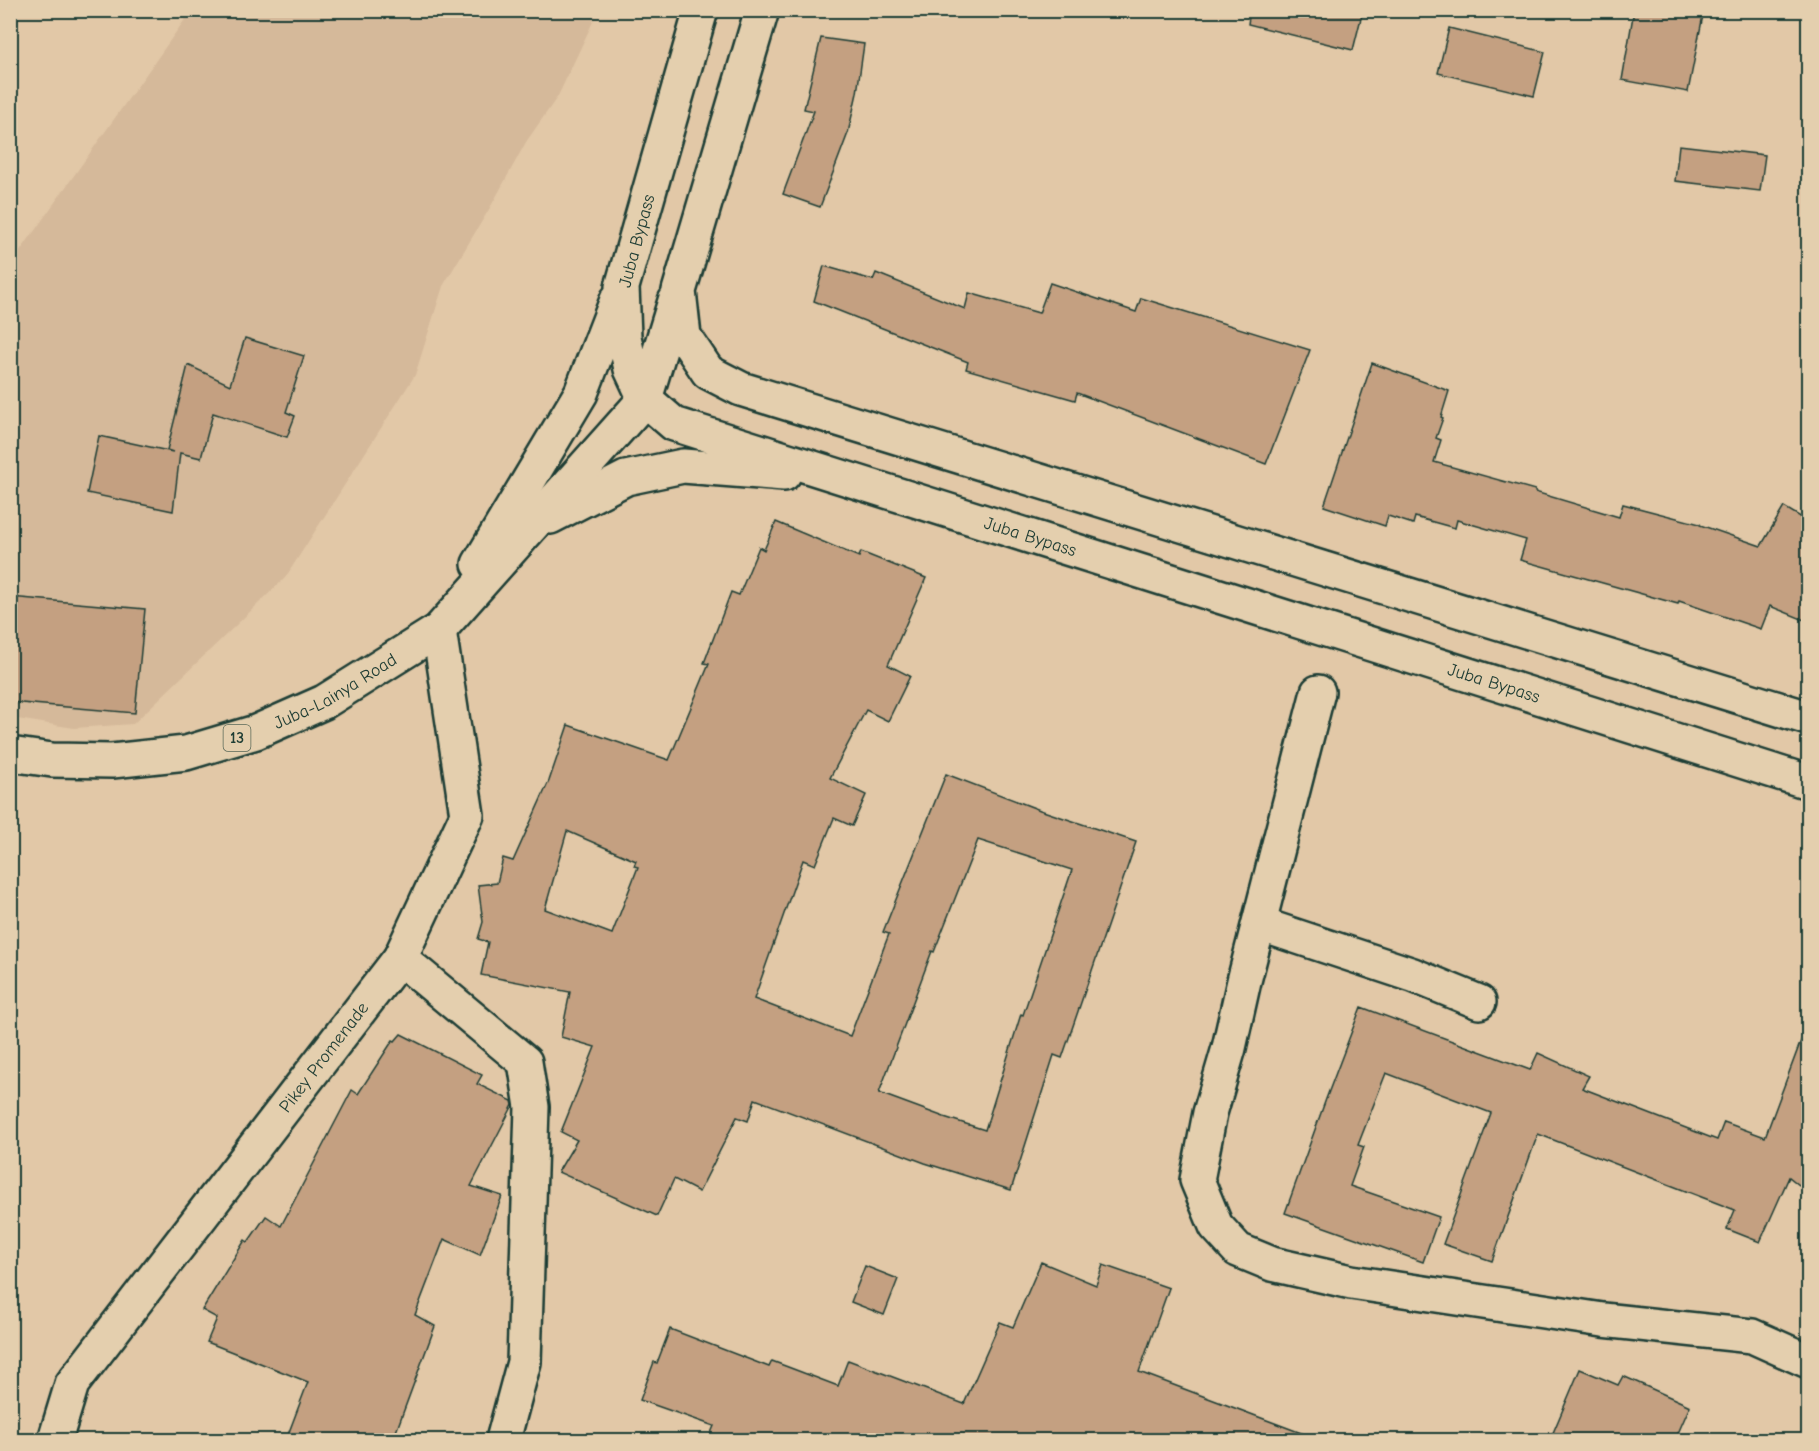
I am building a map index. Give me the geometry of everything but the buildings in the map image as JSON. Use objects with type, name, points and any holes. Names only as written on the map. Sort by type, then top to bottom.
[{"type":"main road","name":"Juba Bypass","points":[[701,10],[622,287],[624,337],[631,369],[645,399],[674,424],[1809,782]]},
{"type":"main road","points":[[762,10],[679,291],[684,336],[708,372],[741,389],[1809,718]]},
{"type":"main road","name":"Juba-Lainya Road","points":[[439,630],[581,393],[622,287]]},
{"type":"main road","name":"Juba-Lainya Road","points":[[10,754],[52,760],[112,761],[186,753],[256,732],[324,702],[439,630],[645,399],[679,291]]},
{"type":"main road","points":[[532,526],[626,478],[683,466],[849,480]]},
{"type":"main road","name":"Pikey Promenade","points":[[55,1440],[72,1384],[400,958],[467,815],[439,630]]},
{"type":"main road","points":[[1318,692],[1229,1048],[1210,1113],[1197,1180],[1216,1226],[1238,1250],[1272,1264],[1351,1282],[1603,1320],[1752,1336],[1809,1360]]},
{"type":"main road","points":[[1259,924],[1413,975],[1479,1002]]},
{"type":"main road","points":[[400,958],[525,1062],[531,1107],[524,1362],[503,1440]]},
{"type":"shaded area","points":[[191,11],[598,11],[558,96],[526,142],[443,286],[415,375],[285,578],[133,724],[74,728],[11,718],[11,264]]}]
